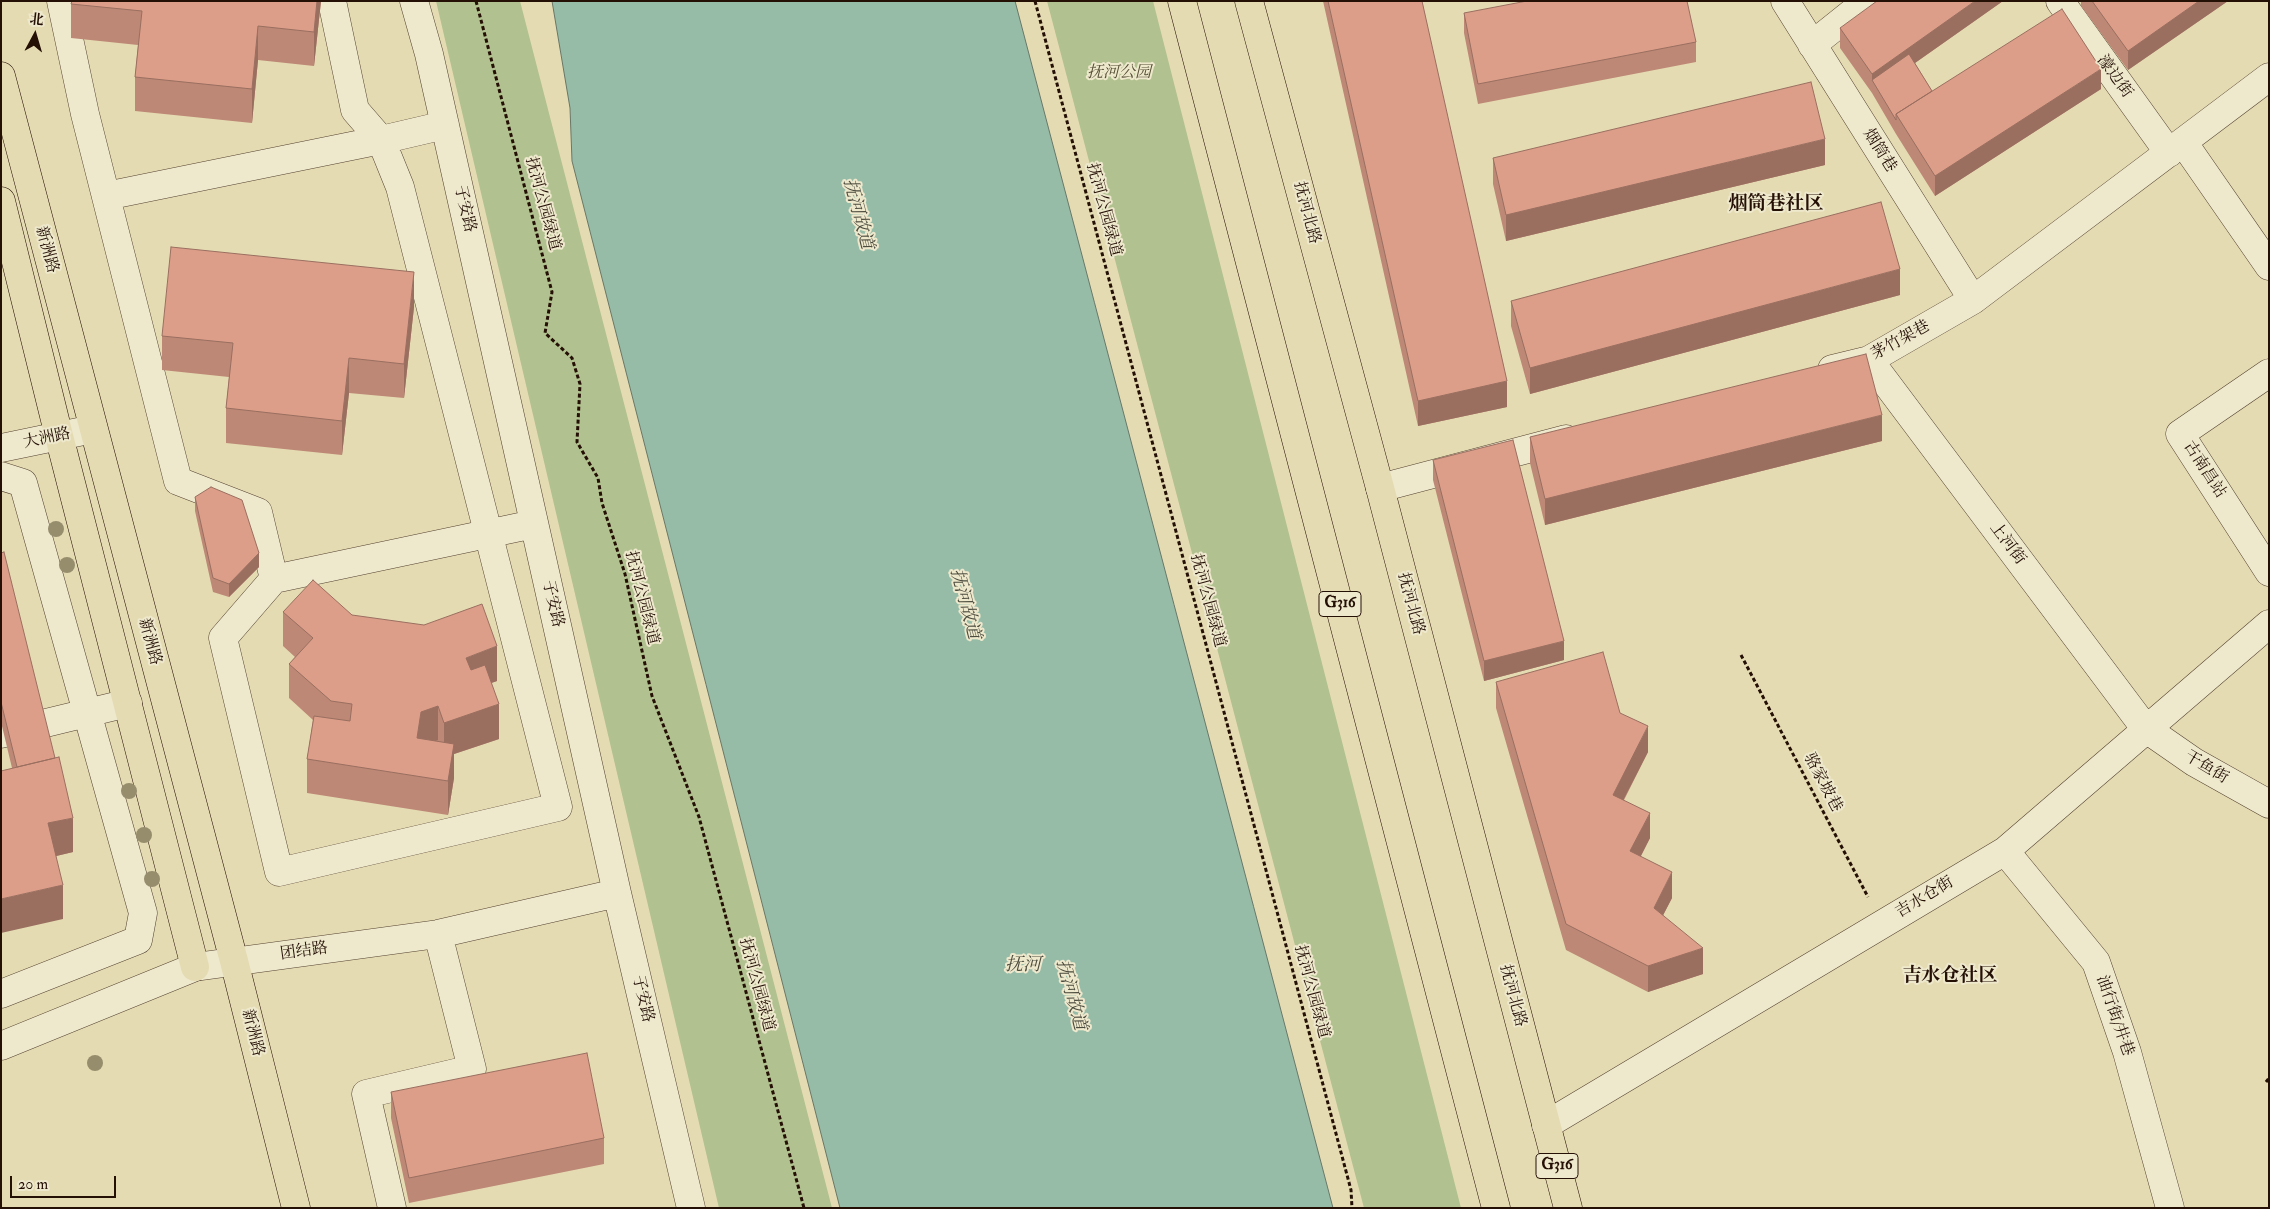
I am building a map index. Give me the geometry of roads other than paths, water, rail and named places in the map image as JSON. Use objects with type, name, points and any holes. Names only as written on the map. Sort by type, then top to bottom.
[{"type":"main road","name":"G316","points":[[1182,1],[1496,1208]]},
{"type":"main road","name":"抚河北路","points":[[1249,1],[1380,488],[1568,1208]]},
{"type":"main road","name":"新洲路","points":[[1,76],[234,961],[296,1208]]},
{"type":"main road","name":"新洲路","points":[[1,200],[59,436],[195,967]]},
{"type":"street","points":[[61,1],[85,114],[178,481],[258,512],[274,579]]},
{"type":"street","points":[[332,1],[355,110],[381,140],[400,187],[489,533],[558,807],[279,872],[223,638],[274,579],[489,533],[534,524]]},
{"type":"street","name":"子安路","points":[[414,1],[429,54],[617,893],[691,1208]]},
{"type":"street","name":"烟筒巷","points":[[1784,1],[1973,300]]},
{"type":"street","points":[[1812,45],[1867,1]]},
{"type":"street","name":"濠边街","points":[[2060,1],[2176,147]]},
{"type":"street","name":"茅竹架巷","points":[[1811,375],[1869,360],[1973,300],[2269,77]]},
{"type":"street","points":[[106,196],[381,140],[445,125]]},
{"type":"street","points":[[2176,147],[2269,266]]},
{"type":"street","name":"上河街","points":[[1869,360],[2145,728]]},
{"type":"street","name":"古南昌站","points":[[2269,373],[2180,434],[2269,572]]},
{"type":"street","name":"大洲路","points":[[1,448],[93,429]]},
{"type":"street","points":[[1380,488],[1591,433]]},
{"type":"street","points":[[1,476],[24,483],[143,913],[138,940],[1,994]]},
{"type":"street","name":"吉水仓街","points":[[1546,1125],[2005,850],[2145,728],[2269,624]]},
{"type":"street","points":[[1,734],[128,703]]},
{"type":"street","name":"干鱼街","points":[[2145,728],[2194,762],[2269,804]]},
{"type":"street","name":"油行街/井巷","points":[[2005,850],[2096,962],[2127,1052],[2170,1208]]},
{"type":"street","name":"团结路","points":[[1,1046],[195,967],[438,934],[617,893]]},
{"type":"street","points":[[392,1208],[366,1094],[472,1069],[438,934]]},
{"type":"water","name":"抚河","points":[[552,1],[1015,1],[1333,1208],[840,1208],[572,161],[570,108]]},
{"type":"district","name":"烟筒巷社区","points":[[1776,205]]},
{"type":"district","name":"吉水仓社区","points":[[1950,977]]},
{"type":"park label","name":"抚河公园","points":[[1119,74]]},
{"type":"water label","name":"抚河故道","points":[[857,214]]},
{"type":"water label","name":"抚河故道","points":[[964,604]]},
{"type":"water label","name":"抚河故道","points":[[1070,995]]}]
